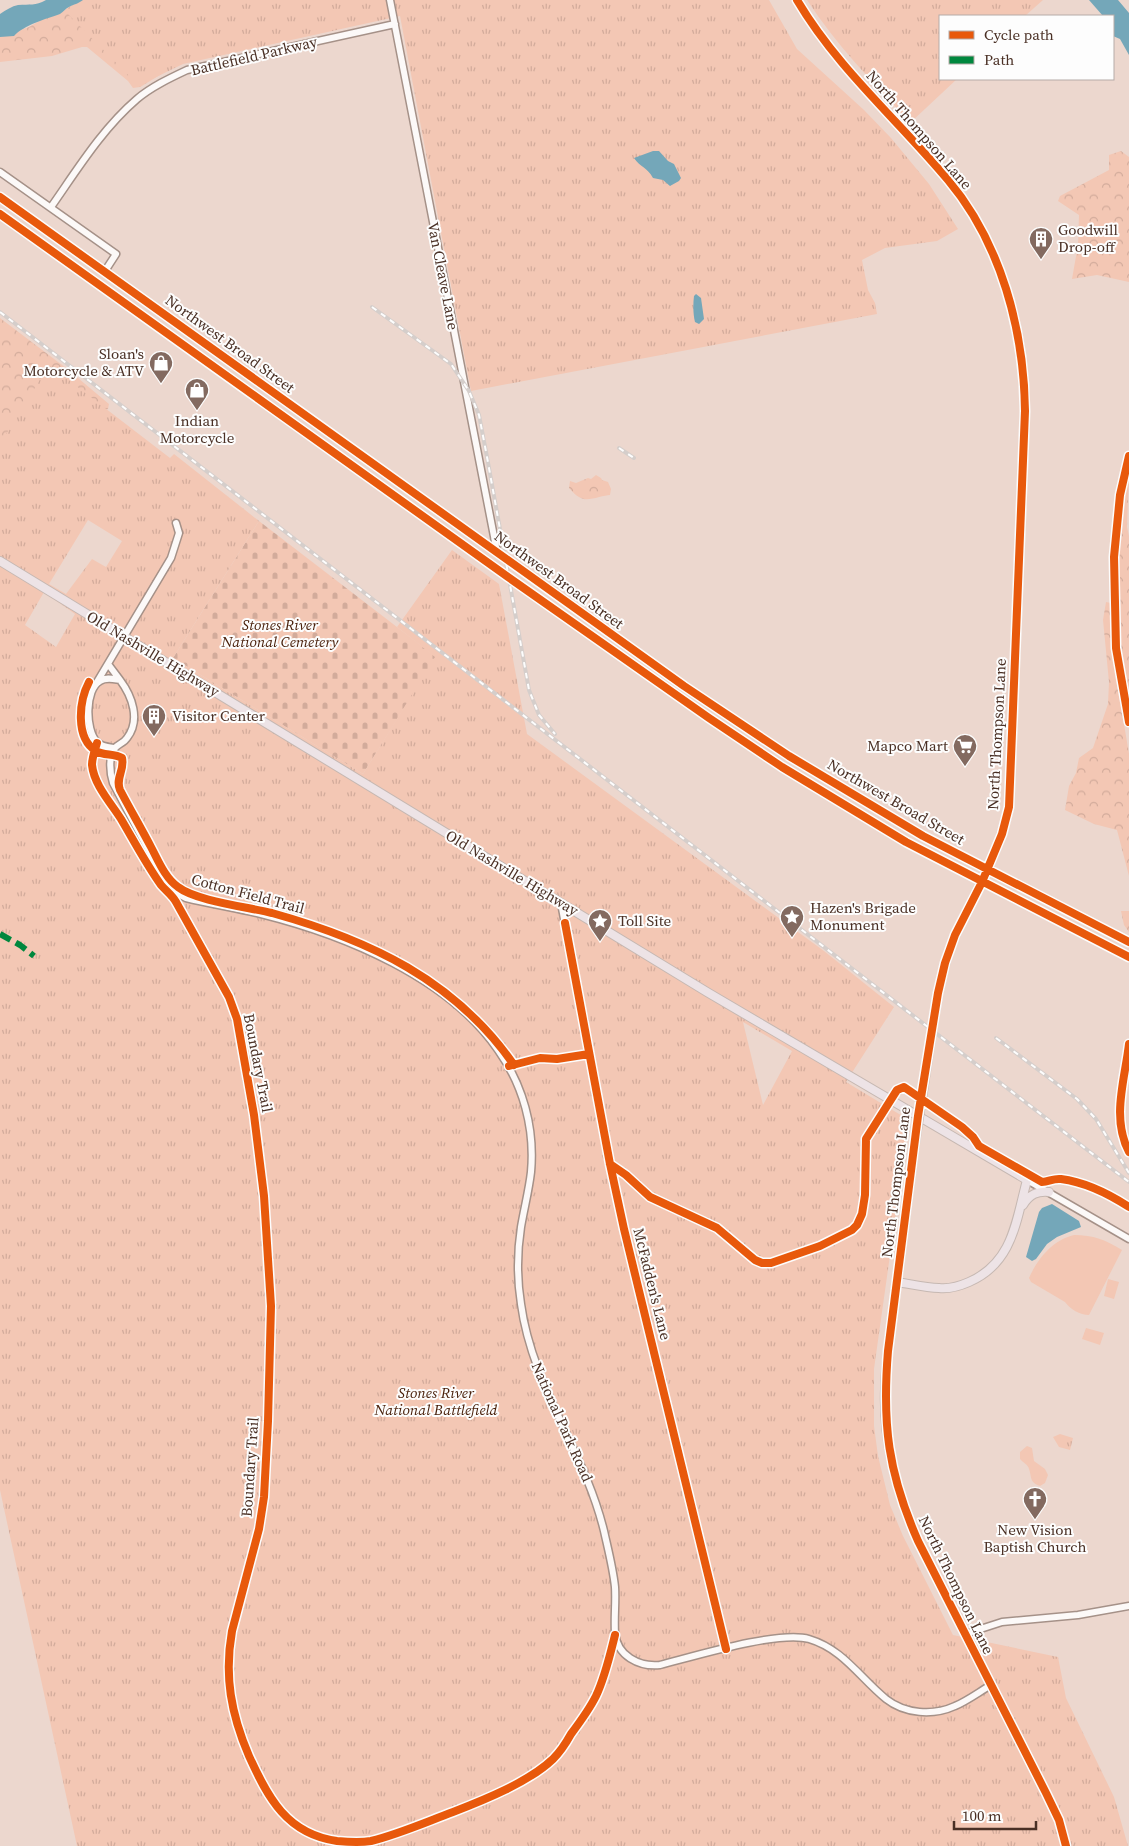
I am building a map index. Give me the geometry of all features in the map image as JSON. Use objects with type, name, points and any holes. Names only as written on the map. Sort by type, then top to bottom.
[{"type":"main road","name":"North Thompson Lane","points":[[797,0],[824,42],[950,182],[974,217],[995,259],[1008,296],[1018,331],[1025,378],[1009,807],[1002,834],[982,882],[955,936],[945,963],[938,993],[914,1150],[888,1351],[885,1389],[888,1444],[894,1479],[904,1511],[1046,1793],[1059,1820],[1066,1846]]},
{"type":"main road","name":"Northwest Broad Street","points":[[0,197],[654,664],[789,756],[924,836],[986,870],[1129,942]]},
{"type":"main road","name":"Northwest Broad Street","points":[[0,214],[279,412],[385,490],[709,718],[782,767],[906,842],[1129,957]]},
{"type":"main road","points":[[96,283],[105,271]]},
{"type":"main road","points":[[161,330],[169,318]]},
{"type":"main road","points":[[279,412],[286,402]]},
{"type":"main road","points":[[385,490],[394,479]]},
{"type":"main road","points":[[490,563],[497,552]]},
{"type":"main road","name":"Old Nashville Highway","points":[[0,562],[726,1003],[1027,1180]]},
{"type":"main road","points":[[560,613],[567,602]]},
{"type":"main road","points":[[647,674],[654,664]]},
{"type":"main road","points":[[709,718],[716,707]]},
{"type":"main road","points":[[782,767],[789,756]]},
{"type":"main road","points":[[830,796],[837,784]]},
{"type":"main road","points":[[897,1282],[941,1288],[960,1286],[980,1278],[996,1264],[1009,1245],[1027,1180]]},
{"type":"main road","points":[[1019,1210],[1027,1198],[1034,1193],[1049,1192]]},
{"type":"street","name":"Van Cleave Lane","points":[[390,0],[497,552]]},
{"type":"street","name":"Battlefield Parkway","points":[[51,207],[92,149],[119,116],[138,98],[168,79],[187,70],[395,24]]},
{"type":"street","points":[[0,172],[116,254],[105,271]]},
{"type":"street","points":[[108,664],[132,701],[133,722],[128,737],[115,748],[97,743],[90,730],[90,699],[96,684],[123,636],[171,558],[179,533],[176,523]]},
{"type":"street","points":[[96,684],[110,678],[120,680]]},
{"type":"street","name":"National Park Road","points":[[115,748],[110,769],[115,789],[166,883],[174,892],[186,898],[263,915],[318,932],[352,944],[417,976],[474,1022],[498,1049],[516,1077],[530,1135],[531,1173],[520,1230],[518,1252],[518,1278],[523,1321],[543,1384],[581,1463],[598,1508],[615,1587],[615,1635],[618,1644],[631,1660],[649,1666],[660,1665],[784,1636],[808,1638],[835,1651],[887,1700],[906,1709],[928,1713],[955,1707],[991,1685]]},
{"type":"street","name":"McFadden's Lane","points":[[561,903],[624,1229],[726,1649]]},
{"type":"street","points":[[1027,1180],[1129,1239]]},
{"type":"street","points":[[965,1634],[1002,1622],[1064,1617],[1129,1606]]},
{"type":"green space","points":[[78,0],[769,0],[797,49],[864,110],[891,138],[929,184],[958,229],[937,241],[885,248],[862,260],[868,290],[875,303],[877,314],[471,391],[400,16],[183,64],[140,87],[65,11]]},
{"type":"green space","points":[[807,0],[1043,0],[1026,15],[939,15],[939,80],[956,80],[910,123],[818,17]]},
{"type":"green space","points":[[78,4],[165,72],[140,87],[133,88],[128,81],[87,47],[52,56],[0,62],[0,37],[29,27],[46,17],[61,13],[70,6]]},
{"type":"green space","points":[[1121,151],[1129,157],[1129,282],[1097,275],[1072,279],[1078,245],[1079,215],[1058,201],[1060,196],[1109,170],[1109,155]]},
{"type":"green space","points":[[0,318],[66,368],[109,404],[108,409],[99,411],[0,523]]},
{"type":"green space","name":"Stones River National Battlefield","points":[[49,365],[170,458],[174,454],[259,521],[173,658],[363,774],[435,657],[397,627],[452,550],[499,584],[527,734],[824,951],[894,1007],[846,1082],[909,1120],[874,1369],[874,1426],[878,1456],[890,1505],[903,1536],[953,1635],[1058,1657],[1066,1698],[1114,1797],[1128,1846],[77,1846],[0,1490],[0,444]],"holes":[[[88,520],[122,541],[106,567],[92,559],[66,594],[49,584]],[[44,592],[75,614],[56,647],[25,625]],[[743,1022],[792,1051],[763,1105]]]},
{"type":"green space","points":[[1129,472],[1127,527],[1129,536],[1129,709],[1122,671],[1117,621],[1120,577],[1117,534]]},
{"type":"green space","points":[[596,475],[608,482],[611,489],[610,495],[584,499],[569,488],[570,481],[576,483],[588,478],[591,479]]},
{"type":"green space","name":"Stones River National Cemetery","points":[[259,521],[436,657],[363,774],[173,658]]},
{"type":"green space","points":[[1106,602],[1111,603],[1112,652],[1129,754],[1129,876],[1117,830],[1094,824],[1065,810],[1069,786],[1076,773],[1079,758],[1093,748],[1108,704],[1109,682],[1103,620]]},
{"type":"green space","points":[[1121,911],[1129,911],[1129,932],[1124,925]]},
{"type":"green space","points":[[1074,1235],[1099,1239],[1122,1250],[1089,1315],[1076,1311],[1065,1302],[1031,1282],[1029,1278],[1047,1251],[1059,1241]]},
{"type":"green space","points":[[1108,1279],[1119,1282],[1114,1299],[1104,1296]]},
{"type":"green space","points":[[1086,1328],[1104,1333],[1100,1345],[1082,1339]]},
{"type":"green space","points":[[1060,1434],[1073,1438],[1070,1450],[1059,1447],[1053,1437]]},
{"type":"green space","points":[[1027,1446],[1032,1448],[1034,1461],[1045,1469],[1048,1475],[1045,1483],[1040,1486],[1032,1481],[1027,1465],[1020,1459],[1020,1452]]},
{"type":"water","points":[[46,0],[83,0],[60,14],[29,26],[14,36],[0,37],[0,14],[9,8],[35,4]]},
{"type":"water","points":[[1089,0],[1118,0],[1129,13],[1129,55],[1120,39],[1114,36],[1114,15],[1102,15]]},
{"type":"water","points":[[653,151],[659,151],[668,161],[674,164],[681,178],[679,181],[670,186],[663,180],[653,178],[634,158]]},
{"type":"water","points":[[696,294],[701,298],[704,319],[699,324],[695,322],[693,309],[694,296]]},
{"type":"water","points":[[1052,1204],[1079,1221],[1081,1227],[1057,1237],[1047,1244],[1036,1259],[1032,1261],[1026,1257],[1039,1212],[1042,1208]]},
{"type":"railway","points":[[372,307],[451,364],[469,391],[479,415],[529,690],[539,715],[555,734]]},
{"type":"railway","points":[[0,312],[1129,1182]]},
{"type":"railway","points":[[619,448],[634,458]]},
{"type":"railway","points":[[996,1038],[1077,1099],[1096,1119],[1129,1173]]},
{"type":"marked path","points":[[0,934],[20,945],[34,956]]},
{"type":"cycle path","points":[[797,0],[830,48],[929,158],[966,205],[982,231],[995,259],[1006,289],[1020,350],[1024,380],[1025,411],[1009,807],[1002,834],[982,882],[955,935],[945,963],[938,993],[918,1116],[888,1351],[886,1402],[889,1448],[894,1470],[900,1493],[918,1541],[1046,1793],[1059,1820],[1066,1846]]},
{"type":"cycle path","points":[[0,197],[684,686],[789,756],[923,836],[1129,942]]},
{"type":"cycle path","points":[[0,214],[508,577],[782,767],[906,842],[1129,957]]},
{"type":"cycle path","points":[[1129,456],[1120,495],[1114,557],[1116,648],[1129,722]]},
{"type":"cycle path","name":"Cotton Field Trail","points":[[89,682],[81,709],[82,728],[85,737],[89,745],[96,751],[122,758],[120,790],[162,868],[173,883],[186,892],[197,896],[272,913],[342,936],[407,967],[465,1009],[491,1035],[514,1065]]},
{"type":"cycle path","name":"Boundary Trail","points":[[97,743],[92,765],[99,787],[161,885],[176,902],[229,997],[237,1019],[254,1115],[264,1196],[271,1306],[268,1421],[264,1497],[259,1529],[232,1631],[229,1679],[234,1710],[243,1740],[249,1756],[272,1800],[281,1812],[305,1831],[337,1841],[367,1842],[412,1828],[506,1790],[543,1767],[553,1759],[565,1744],[596,1696],[605,1674],[615,1635]]},
{"type":"cycle path","points":[[565,923],[624,1229],[726,1649]]},
{"type":"cycle path","points":[[1129,1044],[1122,1085],[1120,1112],[1121,1126],[1129,1152]]},
{"type":"cycle path","points":[[509,1066],[540,1058],[557,1059],[589,1054]]},
{"type":"cycle path","points":[[610,1164],[626,1175],[650,1197],[717,1228],[755,1260],[762,1263],[771,1263],[820,1246],[852,1230],[857,1225],[862,1214],[865,1195],[866,1139],[897,1090],[904,1087],[962,1127],[973,1137],[979,1146],[1042,1182],[1058,1179],[1079,1183],[1105,1193],[1129,1207]]},
{"type":"place","name":"Goodwill Drop-off","points":[[1041,260]]},
{"type":"place","name":"Sloan's Motorcycle & ATV","points":[[161,384]]},
{"type":"place","name":"Indian Motorcycle","points":[[197,411]]},
{"type":"place","name":"Visitor Center","points":[[154,737]]},
{"type":"place","name":"Mapco Mart","points":[[965,767]]},
{"type":"place","name":"Hazen's Brigade Monument","points":[[792,938]]},
{"type":"place","name":"Toll Site","points":[[600,942]]},
{"type":"place","name":"New Vision Baptish Church","points":[[1035,1520]]}]
